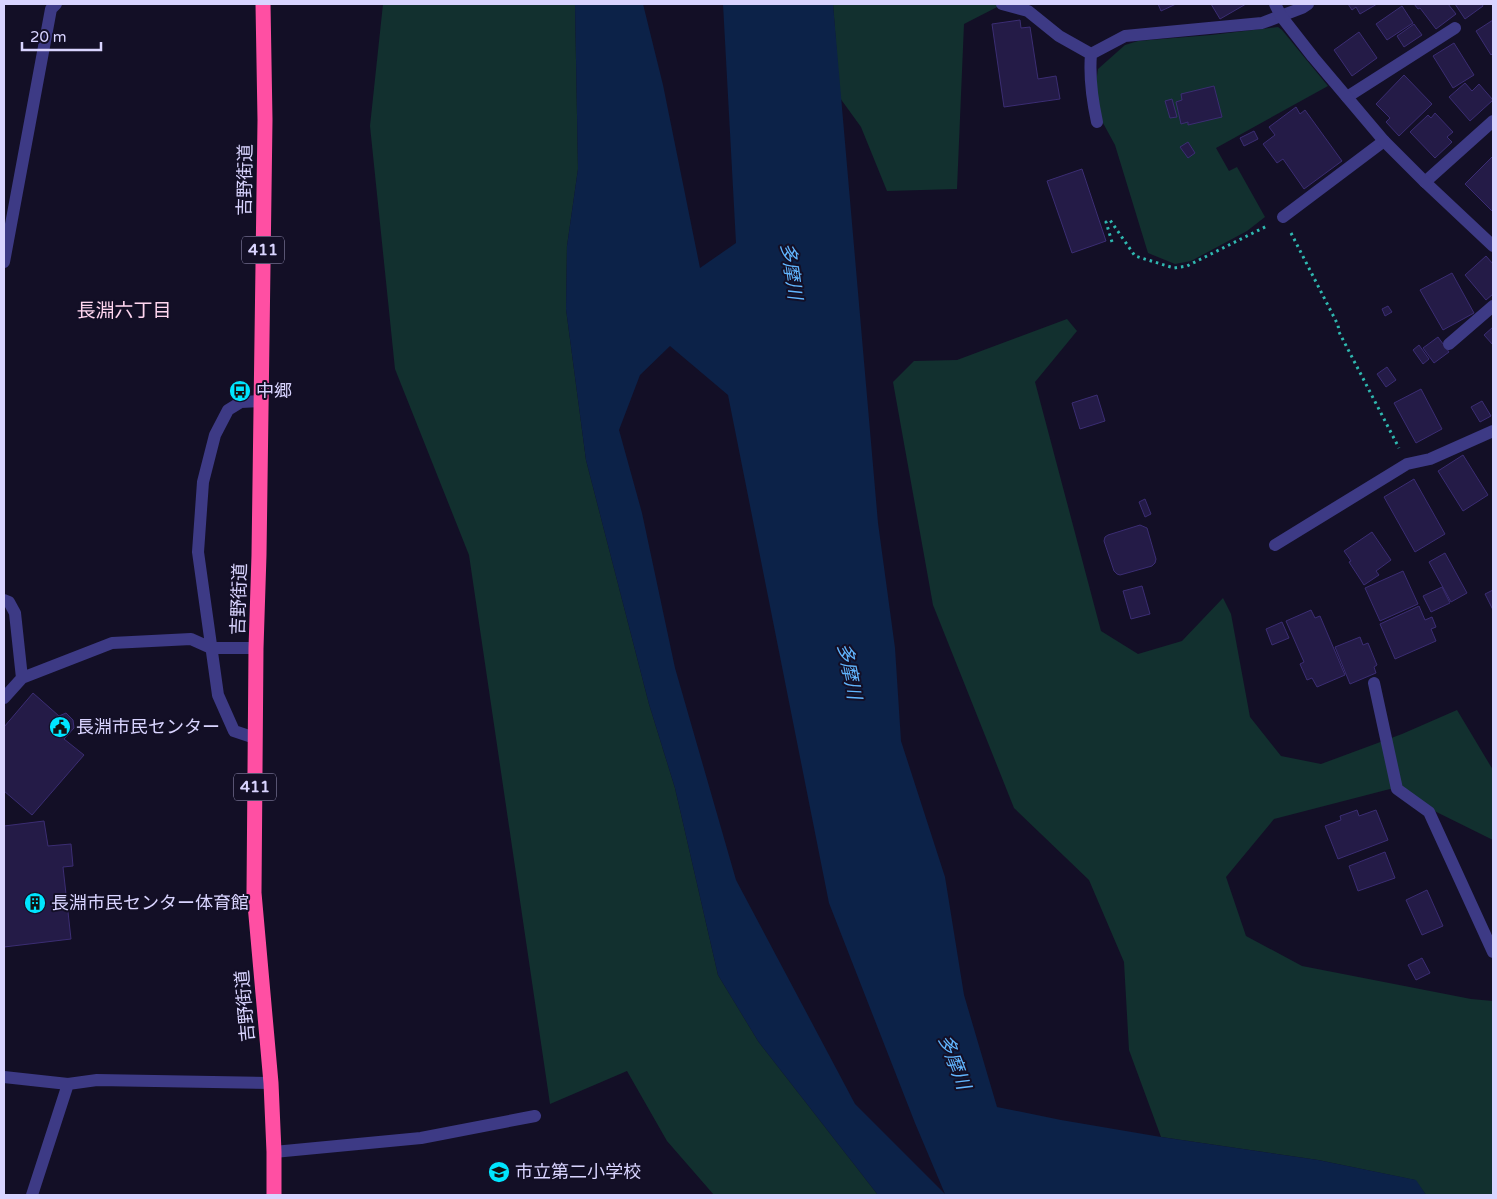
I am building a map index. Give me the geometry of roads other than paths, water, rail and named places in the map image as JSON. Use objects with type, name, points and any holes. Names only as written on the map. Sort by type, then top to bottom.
[{"type":"highway","name":"吉野街道","points":[[263,4],[264,120],[254,893],[271,1084],[274,1195]]},
{"type":"street","points":[[4,262],[51,9],[56,4]]},
{"type":"street","points":[[1002,4],[1028,11],[1059,36],[1091,54]]},
{"type":"street","points":[[1275,4],[1281,16],[1313,57],[1384,141],[1424,182],[1493,246]]},
{"type":"street","points":[[1091,54],[1124,36],[1262,23],[1308,4]]},
{"type":"street","points":[[1347,97],[1455,28]]},
{"type":"street","points":[[1091,54],[1089,73],[1091,95],[1097,122]]},
{"type":"street","points":[[1424,182],[1493,121]]},
{"type":"street","points":[[1283,217],[1384,141]]},
{"type":"street","points":[[1449,344],[1493,306]]},
{"type":"street","points":[[255,738],[234,731],[218,695],[198,552],[203,482],[215,435],[228,410],[241,402],[261,401]]},
{"type":"street","points":[[1275,545],[1407,464],[1430,459],[1493,431]]},
{"type":"street","points":[[4,600],[9,602],[15,613],[22,678]]},
{"type":"street","points":[[4,698],[22,678],[112,643],[191,639],[211,648],[256,648]]},
{"type":"street","points":[[1374,683],[1397,789],[1429,812],[1493,952]]},
{"type":"street","points":[[4,1077],[68,1084],[97,1080],[271,1084]]},
{"type":"street","points":[[32,1195],[68,1084]]},
{"type":"street","points":[[274,1152],[421,1138],[535,1116]]},
{"type":"water","name":"多摩川","points":[[575,4],[643,4],[663,85],[700,268],[736,243],[723,4],[833,4],[878,523],[895,648],[901,741],[945,877],[964,995],[997,1107],[1161,1137],[1318,1160],[1416,1180],[1426,1195],[878,1195],[758,1041],[718,975],[675,788],[649,704],[586,460],[566,309],[567,246],[578,169]],"holes":[[[670,346],[728,395],[829,903],[915,1123],[945,1194],[855,1104],[736,880],[675,668],[642,513],[619,430],[640,375]]]},
{"type":"place","name":"中郷","points":[[240,391]]},
{"type":"place","name":"長淵市民センター","points":[[60,727]]},
{"type":"place","name":"長淵市民センター体育館","points":[[35,903]]},
{"type":"place","name":"市立第二小学校","points":[[499,1172]]},
{"type":"district","name":"長淵六丁目","points":[[124,311]]}]
